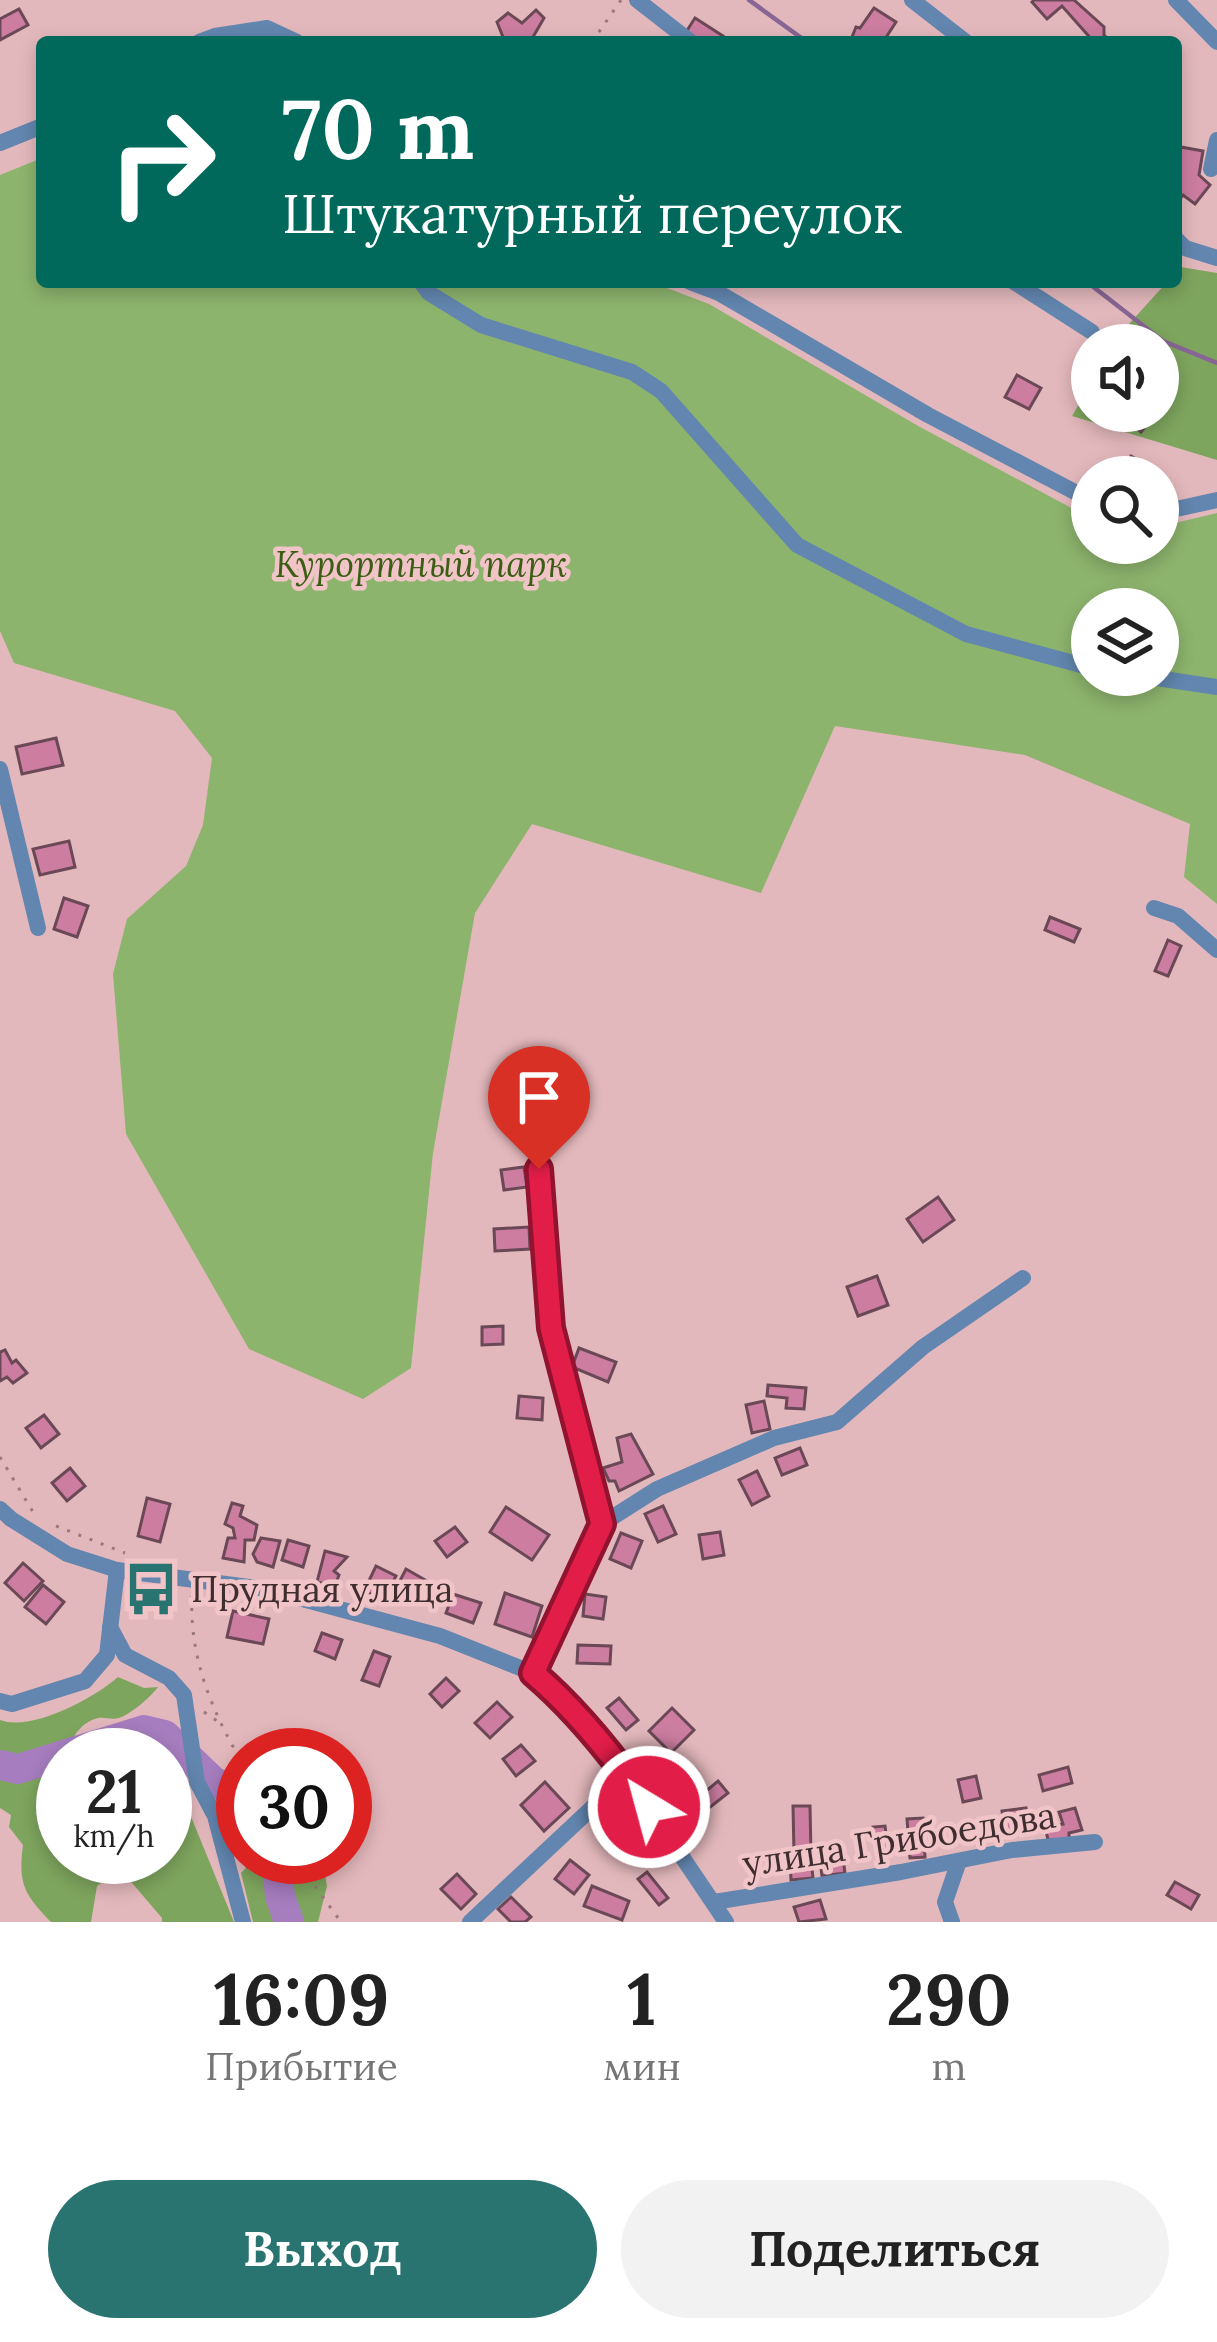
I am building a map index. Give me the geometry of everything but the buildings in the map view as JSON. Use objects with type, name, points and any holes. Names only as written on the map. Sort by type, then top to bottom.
[{"type":"street","points":[[638,0],[684,36]]},
{"type":"street","points":[[912,0],[958,36]]},
{"type":"street","points":[[1176,0],[1217,43]]},
{"type":"street","points":[[215,36],[267,28],[284,36]]},
{"type":"street","points":[[0,142],[36,128]]},
{"type":"street","points":[[1211,169],[1217,140]]},
{"type":"street","points":[[1182,245],[1217,258]]},
{"type":"street","points":[[425,288],[481,325],[632,372],[661,391],[797,544],[966,634],[1071,662]]},
{"type":"street","points":[[707,288],[928,415],[1071,490]]},
{"type":"street","points":[[1023,288],[1080,324]]},
{"type":"street","points":[[1179,508],[1217,500]]},
{"type":"street","points":[[1179,681],[1217,687]]},
{"type":"street","points":[[0,769],[38,928]]},
{"type":"street","points":[[1154,908],[1178,916],[1217,950]]},
{"type":"street","points":[[539,1169],[551,1328],[602,1524]]},
{"type":"street","points":[[533,1673],[602,1524],[657,1490],[774,1438],[837,1422],[922,1347],[1024,1278]]},
{"type":"street","points":[[0,1509],[67,1553],[117,1570],[265,1589],[359,1612],[440,1636],[533,1673],[565,1700],[627,1775],[726,1922]]},
{"type":"street","points":[[0,1701],[12,1704],[85,1681],[106,1655],[117,1570]]},
{"type":"street","points":[[110,1627],[125,1655],[169,1678],[184,1695],[197,1782],[215,1816],[243,1922]]},
{"type":"street","points":[[470,1922],[627,1775]]},
{"type":"street","name":"улица Грибоедова","points":[[713,1902],[1012,1850],[1095,1841]]},
{"type":"street","points":[[952,1922],[945,1902],[959,1861]]},
{"type":"path","points":[[596,36],[621,0]]},
{"type":"path","points":[[192,1578],[190,1628],[198,1666],[224,1728]]},
{"type":"path","points":[[314,1884],[341,1922]]},
{"type":"green space","name":"Курортный парк","points":[[36,160],[36,288],[667,288],[709,304],[920,427],[1071,508],[1071,564],[1179,564],[1179,522],[1217,513],[1217,904],[1184,877],[1190,824],[1025,755],[835,726],[761,893],[532,824],[475,913],[433,1153],[411,1368],[363,1399],[249,1349],[126,1134],[113,974],[127,919],[186,866],[203,825],[212,758],[175,711],[14,663],[0,631],[0,175]]},
{"type":"green space","points":[[1182,267],[1217,273],[1217,460],[1125,432],[1179,432],[1179,324],[1129,324],[1162,288],[1182,288]]},
{"type":"green space","points":[[118,1677],[144,1688],[158,1687],[116,1719],[98,1718],[80,1728],[36,1728],[36,1884],[100,1884],[91,1922],[51,1922],[25,1888],[23,1845],[9,1827],[11,1815],[0,1808],[0,1720],[45,1717]]},
{"type":"green space","points":[[192,1819],[234,1922],[162,1922],[133,1884],[192,1884]]},
{"type":"green space","points":[[244,1884],[327,1884],[318,1922],[253,1922]]},
{"type":"waterway","points":[[749,0],[799,36]]},
{"type":"waterway","points":[[1095,288],[1163,341],[1217,363]]},
{"type":"waterway","points":[[0,1765],[18,1769],[144,1730],[165,1735],[216,1783]]},
{"type":"waterway","points":[[279,1884],[289,1922]]},
{"type":"place","name":"Прудная улица","points":[[151,1589]]},
{"type":"route","points":[[539,1169],[551,1328],[602,1524],[533,1673],[565,1700],[649,1807]]}]
